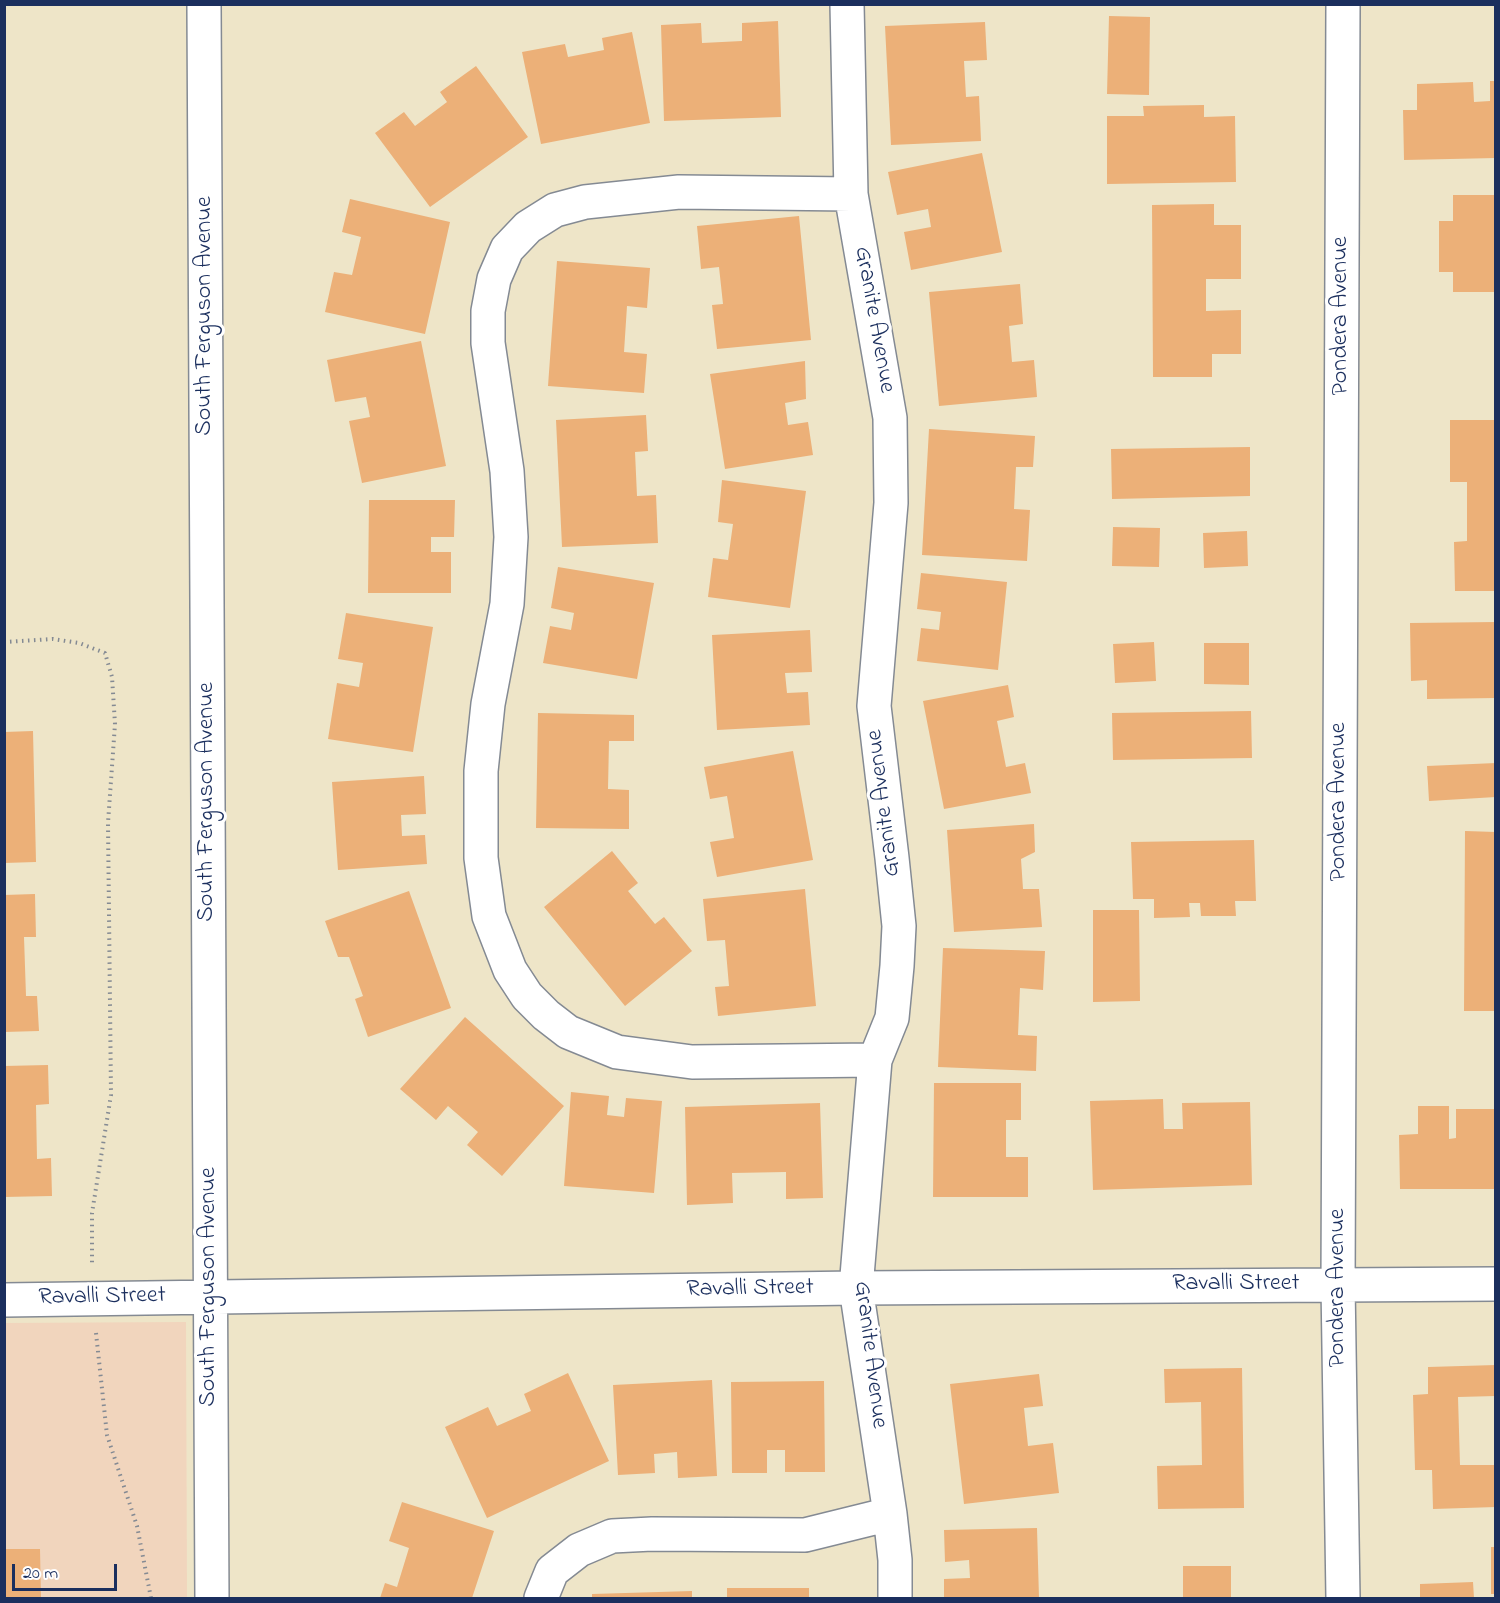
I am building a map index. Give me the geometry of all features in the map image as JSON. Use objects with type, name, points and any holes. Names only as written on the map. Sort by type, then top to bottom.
[{"type":"street","name":"South Ferguson Avenue","points":[[204,4],[212,1599]]},
{"type":"street","name":"Granite Avenue","points":[[847,4],[850,194],[890,418],[891,503],[874,706],[899,926],[892,1018],[875,1060],[856,1288],[890,1514],[895,1560],[894,1599]]},
{"type":"street","name":"Pondera Avenue","points":[[1343,4],[1338,1285],[1343,1599]]},
{"type":"street","points":[[850,194],[679,192],[585,202],[555,210],[528,227],[507,249],[494,279],[488,311],[488,333],[507,471],[511,537],[507,604],[488,704],[481,771],[481,858],[489,916],[510,970],[526,996],[546,1016],[568,1032],[617,1052],[692,1062],[875,1060]]},
{"type":"street","name":"Ravalli Street","points":[[4,1300],[856,1288],[1496,1284]]},
{"type":"street","points":[[541,1599],[552,1571],[579,1550],[612,1536],[805,1535],[890,1514]]},
{"type":"path","points":[[4,642],[53,639],[79,644],[105,653],[112,677],[115,724],[108,823],[111,1095],[92,1213],[92,1298],[107,1435],[137,1526],[151,1599]]},
{"type":"shaded area","points":[[186,1322],[187,1598],[5,1598],[4,1323]]},
{"type":"building","points":[[1109,16],[1150,17],[1149,95],[1107,94]]},
{"type":"building","points":[[778,21],[781,117],[664,121],[661,25],[701,23],[702,43],[742,41],[742,23]]},
{"type":"building","points":[[985,22],[987,60],[964,61],[966,97],[979,96],[981,141],[891,145],[885,26]]},
{"type":"building","points":[[632,32],[650,123],[541,144],[522,52],[565,44],[568,57],[604,50],[602,38]]},
{"type":"building","points":[[476,66],[528,137],[430,207],[375,133],[404,112],[415,126],[447,102],[440,92]]},
{"type":"building","points":[[1490,81],[1496,81],[1496,158],[1404,160],[1403,110],[1417,110],[1417,84],[1473,82],[1474,102],[1490,101]]},
{"type":"building","points":[[1204,105],[1204,117],[1235,116],[1236,182],[1107,184],[1107,116],[1144,116],[1143,106]]},
{"type":"building","points":[[982,153],[1002,252],[911,270],[904,232],[931,227],[928,209],[897,215],[888,172]]},
{"type":"building","points":[[1453,195],[1496,195],[1496,292],[1453,292],[1453,272],[1439,272],[1439,221],[1453,221]]},
{"type":"building","points":[[350,199],[450,222],[425,334],[325,312],[334,272],[352,275],[361,237],[342,232]]},
{"type":"building","points":[[1214,204],[1214,225],[1241,225],[1241,279],[1206,279],[1206,311],[1241,310],[1241,354],[1212,354],[1212,377],[1153,377],[1152,205]]},
{"type":"building","points":[[799,216],[811,340],[717,349],[712,305],[723,304],[719,267],[701,269],[697,226]]},
{"type":"building","points":[[557,261],[650,268],[647,308],[627,306],[624,352],[647,354],[644,393],[548,386]]},
{"type":"building","points":[[1020,284],[1023,324],[1009,326],[1012,362],[1034,360],[1037,397],[939,406],[929,292]]},
{"type":"building","points":[[421,341],[446,466],[362,483],[349,421],[370,417],[366,397],[335,402],[327,360]]},
{"type":"building","points":[[805,361],[806,399],[785,403],[788,425],[808,422],[813,455],[725,469],[710,374]]},
{"type":"building","points":[[646,415],[648,451],[635,452],[637,496],[656,495],[658,543],[562,547],[556,420]]},
{"type":"building","points":[[1450,420],[1496,420],[1496,591],[1455,591],[1454,542],[1467,541],[1467,482],[1450,482]]},
{"type":"building","points":[[929,429],[1035,436],[1033,467],[1016,467],[1014,509],[1030,510],[1027,561],[922,555]]},
{"type":"building","points":[[1250,447],[1250,496],[1112,499],[1111,449]]},
{"type":"building","points":[[722,480],[806,491],[790,608],[708,597],[713,558],[728,560],[733,524],[718,522]]},
{"type":"building","points":[[369,500],[455,500],[454,537],[431,537],[431,552],[451,552],[451,593],[368,593]]},
{"type":"building","points":[[1113,527],[1160,528],[1159,567],[1112,566]]},
{"type":"building","points":[[1247,531],[1248,566],[1204,568],[1203,533]]},
{"type":"building","points":[[558,567],[654,583],[637,679],[543,663],[550,626],[571,630],[574,613],[551,608]]},
{"type":"building","points":[[921,573],[1007,582],[998,670],[917,661],[921,628],[939,630],[941,612],[917,609]]},
{"type":"building","points":[[346,613],[433,627],[413,752],[328,739],[337,683],[359,687],[363,663],[338,659]]},
{"type":"building","points":[[1496,622],[1496,698],[1427,699],[1427,680],[1411,681],[1410,623]]},
{"type":"building","points":[[810,630],[812,672],[785,673],[787,693],[808,692],[810,725],[717,730],[712,635]]},
{"type":"building","points":[[1154,642],[1156,681],[1115,683],[1113,644]]},
{"type":"building","points":[[1204,643],[1249,643],[1249,685],[1204,684]]},
{"type":"building","points":[[1008,685],[1014,717],[997,721],[1006,767],[1025,763],[1031,793],[944,809],[923,701]]},
{"type":"building","points":[[1251,711],[1252,758],[1113,760],[1112,713]]},
{"type":"building","points":[[538,713],[634,715],[634,741],[609,741],[608,789],[629,790],[629,829],[536,828]]},
{"type":"building","points":[[33,731],[36,862],[4,863],[4,732]]},
{"type":"building","points":[[793,751],[813,860],[717,877],[710,842],[734,838],[727,796],[710,799],[704,767]]},
{"type":"building","points":[[1496,763],[1496,797],[1429,801],[1427,766]]},
{"type":"building","points":[[424,776],[426,814],[401,815],[402,836],[425,835],[427,864],[338,870],[332,782]]},
{"type":"building","points":[[1034,824],[1035,852],[1021,859],[1023,889],[1039,889],[1042,927],[954,932],[947,830]]},
{"type":"building","points":[[1465,831],[1496,832],[1496,1011],[1464,1011]]},
{"type":"building","points":[[1254,840],[1256,901],[1235,901],[1236,916],[1201,916],[1200,903],[1189,903],[1190,917],[1154,918],[1154,899],[1133,899],[1131,842]]},
{"type":"building","points":[[612,851],[638,883],[628,891],[655,924],[664,917],[692,951],[625,1006],[544,907]]},
{"type":"building","points":[[805,889],[816,1006],[718,1016],[715,987],[729,986],[725,940],[707,941],[703,899]]},
{"type":"building","points":[[409,891],[451,1008],[368,1037],[355,999],[363,996],[349,957],[338,957],[325,921]]},
{"type":"building","points":[[35,894],[36,937],[24,937],[26,996],[37,996],[39,1031],[4,1032],[4,895]]},
{"type":"building","points":[[1093,910],[1139,910],[1140,1001],[1093,1002]]},
{"type":"building","points":[[943,948],[1045,951],[1043,990],[1020,988],[1018,1035],[1037,1036],[1036,1071],[938,1067]]},
{"type":"building","points":[[465,1017],[564,1106],[502,1176],[467,1145],[478,1132],[448,1106],[436,1120],[400,1089]]},
{"type":"building","points":[[48,1065],[49,1104],[36,1105],[37,1159],[51,1158],[52,1196],[4,1197],[4,1066]]},
{"type":"building","points":[[934,1083],[1021,1083],[1021,1120],[1006,1120],[1006,1157],[1028,1157],[1028,1197],[933,1197]]},
{"type":"building","points":[[571,1092],[609,1096],[607,1115],[624,1117],[626,1098],[662,1101],[654,1193],[564,1186]]},
{"type":"building","points":[[1163,1099],[1164,1129],[1183,1129],[1182,1103],[1250,1102],[1252,1185],[1093,1190],[1090,1101]]},
{"type":"building","points":[[820,1103],[823,1198],[786,1199],[786,1172],[732,1173],[733,1203],[687,1205],[685,1107]]},
{"type":"building","points":[[1418,1106],[1449,1106],[1449,1139],[1456,1138],[1456,1109],[1496,1109],[1496,1189],[1400,1189],[1399,1135],[1418,1134]]},
{"type":"building","points":[[1496,1365],[1496,1396],[1458,1397],[1460,1465],[1494,1465],[1496,1507],[1433,1509],[1432,1470],[1415,1470],[1413,1395],[1428,1394],[1428,1367]]},
{"type":"building","points":[[1242,1368],[1244,1508],[1158,1509],[1157,1466],[1202,1465],[1201,1402],[1165,1403],[1164,1369]]},
{"type":"building","points":[[568,1373],[609,1461],[487,1518],[445,1427],[488,1407],[497,1426],[531,1411],[524,1394]]},
{"type":"building","points":[[1039,1374],[1043,1406],[1024,1408],[1028,1446],[1053,1443],[1059,1493],[964,1504],[950,1384]]},
{"type":"building","points":[[712,1380],[717,1476],[678,1478],[677,1452],[654,1454],[655,1473],[618,1475],[613,1385]]},
{"type":"building","points":[[824,1381],[825,1472],[785,1472],[785,1450],[767,1450],[767,1473],[732,1473],[731,1382]]},
{"type":"building","points":[[402,1502],[494,1531],[472,1598],[380,1598],[385,1583],[397,1587],[409,1548],[389,1541]]},
{"type":"building","points":[[1037,1528],[1039,1598],[944,1598],[944,1579],[970,1578],[969,1560],[945,1562],[944,1530]]},
{"type":"building","points":[[1491,1547],[1496,1547],[1496,1594],[1491,1594]]},
{"type":"building","points":[[4,1549],[40,1549],[41,1598],[4,1598]]},
{"type":"building","points":[[1183,1566],[1231,1566],[1231,1598],[1183,1598]]},
{"type":"building","points":[[1473,1582],[1474,1598],[1420,1598],[1420,1584]]},
{"type":"building","points":[[727,1588],[809,1588],[809,1598],[727,1598]]},
{"type":"building","points":[[692,1591],[692,1598],[592,1598],[592,1594]]}]
